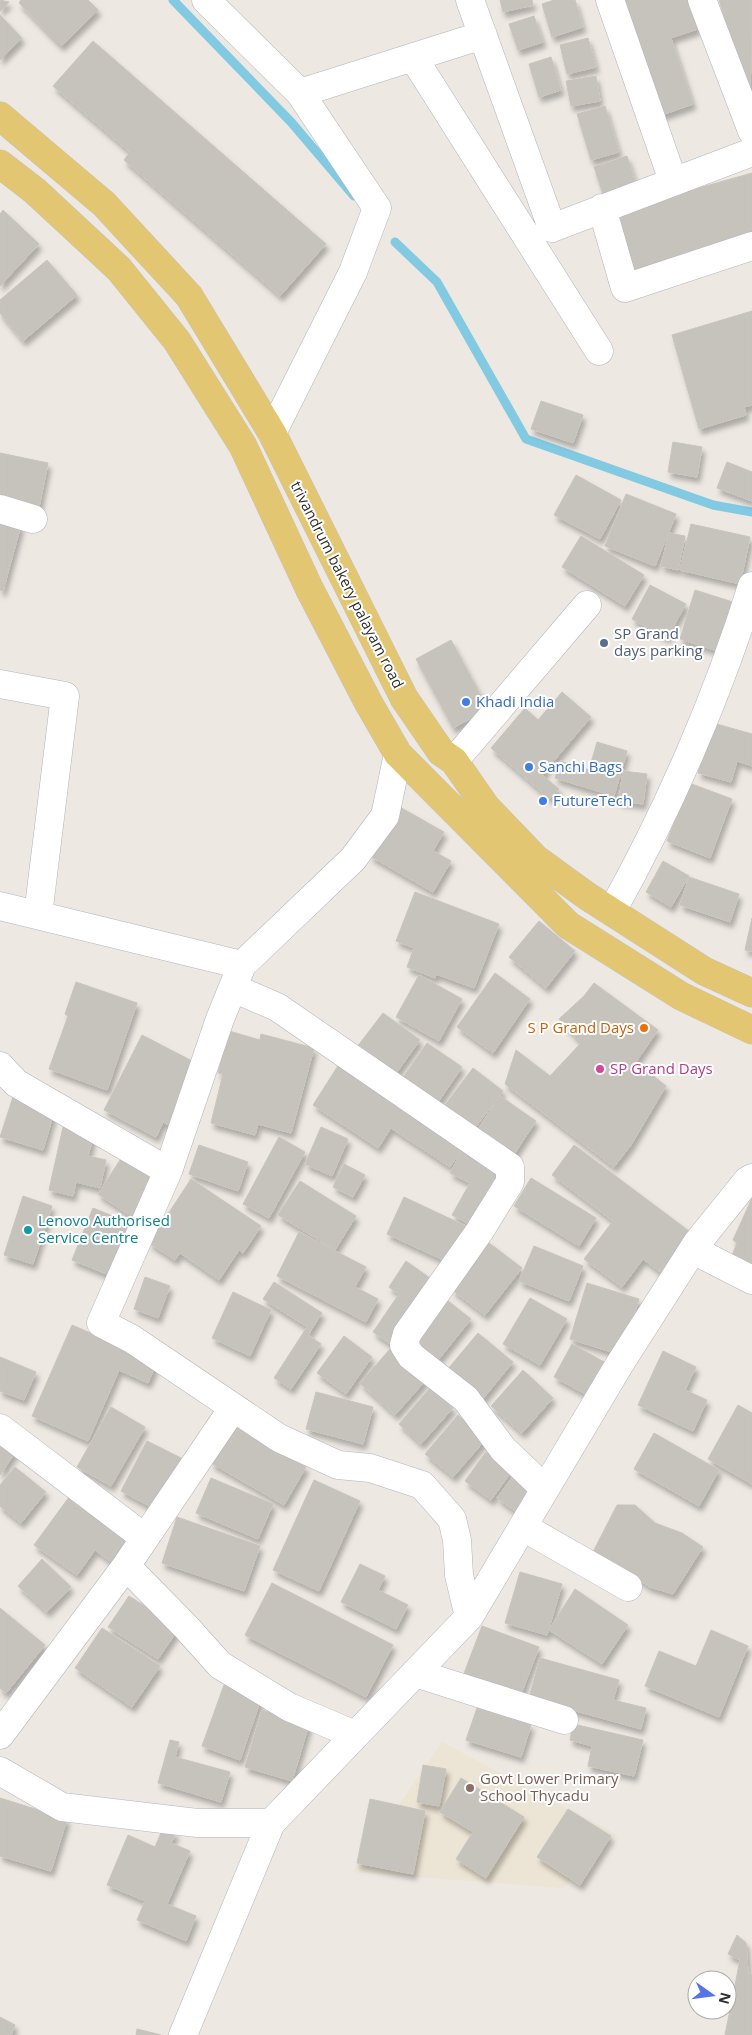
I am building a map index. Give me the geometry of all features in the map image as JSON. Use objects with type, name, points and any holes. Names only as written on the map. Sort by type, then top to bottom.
[{"type":"main road","name":"trivandrum bakery palayam road","points":[[0,116],[104,204],[189,296],[272,433],[404,698],[441,752],[454,762],[486,807],[536,859],[587,896],[704,971],[752,993]]},
{"type":"main road","points":[[0,164],[35,191],[119,269],[177,341],[242,446],[309,588],[368,702],[398,754],[568,925],[681,996],[752,1030]]},
{"type":"street","points":[[470,0],[552,228],[752,152]]},
{"type":"street","points":[[610,0],[673,181]]},
{"type":"street","points":[[702,0],[752,131]]},
{"type":"street","points":[[211,1],[300,93],[377,208],[353,272],[272,433]]},
{"type":"street","points":[[300,93],[483,35]]},
{"type":"street","points":[[413,57],[599,351]]},
{"type":"street","points":[[602,208],[625,288],[752,246]]},
{"type":"street","points":[[0,509],[33,519]]},
{"type":"street","points":[[612,911],[646,851],[728,662],[752,586]]},
{"type":"street","points":[[454,762],[588,605]]},
{"type":"street","points":[[0,684],[65,696],[38,915]]},
{"type":"street","points":[[398,754],[385,816],[353,859],[237,977],[168,1172],[101,1322],[132,1339],[278,1438],[338,1465],[370,1468],[422,1485],[452,1519],[457,1540],[459,1575],[469,1617]]},
{"type":"street","points":[[0,906],[38,915],[237,977],[277,1007],[510,1167],[510,1182],[480,1232],[407,1334],[404,1345],[411,1356],[466,1399],[503,1449],[545,1489]]},
{"type":"street","points":[[0,1066],[16,1083],[168,1172]]},
{"type":"street","points":[[183,2035],[271,1823],[469,1617],[619,1364],[693,1250],[747,1181],[752,1178]]},
{"type":"street","points":[[693,1250],[752,1280]]},
{"type":"street","points":[[0,1735],[126,1566],[233,1408]]},
{"type":"street","points":[[0,1428],[145,1538]]},
{"type":"street","points":[[522,1528],[628,1587]]},
{"type":"street","points":[[126,1566],[186,1627],[220,1665],[290,1707],[355,1736]]},
{"type":"street","points":[[415,1673],[564,1720]]},
{"type":"street","points":[[0,1771],[62,1807],[197,1823],[271,1823]]},
{"type":"shaded area","name":"Govt Lower Primary School Thycadu","points":[[442,1742],[617,1835],[563,1888],[353,1872]]},
{"type":"building","points":[[0,0],[9,2],[0,11]]},
{"type":"building","points":[[21,0],[88,0],[98,10],[61,46],[19,3]]},
{"type":"building","points":[[500,0],[532,0],[533,5],[503,12]]},
{"type":"building","points":[[554,0],[575,0],[583,27],[552,37],[542,4]]},
{"type":"building","points":[[621,0],[688,0],[698,29],[671,38],[693,104],[659,116]]},
{"type":"building","points":[[719,0],[752,0],[750,101]]},
{"type":"building","points":[[0,15],[22,38],[0,60]]},
{"type":"building","points":[[534,16],[543,42],[518,50],[509,24]]},
{"type":"building","points":[[588,38],[596,67],[567,74],[560,45]]},
{"type":"building","points":[[93,41],[326,244],[280,296],[124,160],[130,152],[53,86]]},
{"type":"building","points":[[551,57],[561,90],[539,97],[529,64]]},
{"type":"building","points":[[596,76],[600,101],[571,106],[566,81]]},
{"type":"building","points":[[605,106],[619,152],[591,160],[577,114]]},
{"type":"building","points":[[627,156],[636,184],[603,194],[594,167]]},
{"type":"building","points":[[752,173],[752,239],[629,273],[613,212]]},
{"type":"building","points":[[3,210],[39,244],[0,286],[0,214]]},
{"type":"building","points":[[47,260],[77,295],[23,341],[0,313],[0,300]]},
{"type":"building","points":[[752,311],[752,405],[744,407],[746,415],[699,429],[672,335]]},
{"type":"building","points":[[541,401],[583,415],[573,443],[531,429]]},
{"type":"building","points":[[673,442],[702,447],[697,477],[668,472]]},
{"type":"building","points":[[0,453],[48,463],[38,512],[0,503]]},
{"type":"building","points":[[727,462],[752,472],[752,501],[717,488]]},
{"type":"building","points":[[576,475],[621,500],[600,539],[554,515]]},
{"type":"building","points":[[626,494],[676,514],[655,566],[605,546]]},
{"type":"building","points":[[0,519],[21,525],[3,591],[0,590]]},
{"type":"building","points":[[691,524],[750,537],[740,584],[680,570]]},
{"type":"building","points":[[669,533],[685,536],[678,570],[661,566]]},
{"type":"building","points":[[581,536],[644,575],[625,606],[562,567]]},
{"type":"building","points":[[650,585],[686,604],[667,638],[632,619]]},
{"type":"building","points":[[695,590],[739,604],[724,653],[680,639]]},
{"type":"building","points":[[451,640],[488,709],[453,728],[416,659]]},
{"type":"building","points":[[562,692],[591,717],[542,775],[559,789],[550,799],[491,748],[525,708],[538,720]]},
{"type":"building","points":[[713,723],[752,734],[752,766],[737,761],[731,782],[698,773]]},
{"type":"building","points":[[597,742],[627,751],[614,796],[555,778],[560,761],[589,770]]},
{"type":"building","points":[[623,771],[647,774],[643,804],[619,801]]},
{"type":"building","points":[[689,783],[732,799],[710,858],[667,841]]},
{"type":"building","points":[[398,806],[444,832],[433,851],[451,861],[433,892],[370,856]]},
{"type":"building","points":[[663,861],[689,876],[671,907],[646,892]]},
{"type":"building","points":[[689,877],[739,894],[730,922],[680,905]]},
{"type":"building","points":[[415,892],[499,924],[474,988],[436,974],[435,978],[407,967],[414,948],[396,941]]},
{"type":"building","points":[[752,918],[752,951],[745,950]]},
{"type":"building","points":[[539,921],[575,951],[546,988],[509,957]]},
{"type":"building","points":[[495,973],[530,999],[493,1053],[457,1027]]},
{"type":"building","points":[[419,975],[462,999],[439,1041],[396,1017]]},
{"type":"building","points":[[76,982],[137,1003],[107,1090],[49,1069],[68,1016],[65,1014]]},
{"type":"building","name":"SP Grand Days","points":[[594,983],[658,1030],[636,1062],[666,1086],[631,1145],[614,1167],[505,1084],[516,1050],[550,1076],[581,1043],[559,1019],[584,996]]},
{"type":"building","points":[[383,1013],[420,1040],[395,1075],[357,1047]]},
{"type":"building","points":[[229,1031],[260,1040],[261,1034],[314,1048],[291,1133],[258,1124],[255,1135],[211,1123],[223,1074],[218,1073]]},
{"type":"building","points":[[142,1035],[194,1062],[183,1084],[192,1088],[173,1127],[163,1122],[156,1137],[104,1110]]},
{"type":"building","points":[[427,1043],[462,1067],[435,1107],[400,1082]]},
{"type":"building","points":[[341,1061],[466,1143],[450,1167],[391,1128],[378,1148],[313,1105]]},
{"type":"building","points":[[473,1068],[503,1091],[469,1136],[439,1113]]},
{"type":"building","points":[[500,1096],[536,1121],[509,1162],[472,1138]]},
{"type":"building","points":[[13,1097],[55,1109],[43,1150],[0,1137]]},
{"type":"building","points":[[63,1127],[94,1134],[88,1156],[106,1160],[100,1188],[76,1182],[73,1196],[49,1190]]},
{"type":"building","points":[[321,1127],[348,1139],[332,1176],[305,1164]]},
{"type":"building","points":[[279,1137],[305,1152],[269,1218],[243,1204]]},
{"type":"building","points":[[199,1145],[248,1162],[238,1191],[189,1174]]},
{"type":"building","points":[[574,1145],[693,1234],[663,1274],[643,1259],[622,1287],[584,1259],[613,1221],[552,1175]]},
{"type":"building","points":[[463,1149],[503,1171],[473,1226],[452,1215],[470,1183],[450,1173]]},
{"type":"building","points":[[122,1157],[158,1182],[134,1218],[98,1194]]},
{"type":"building","points":[[344,1164],[365,1175],[353,1197],[333,1187]]},
{"type":"building","points":[[531,1178],[596,1218],[579,1246],[514,1206]]},
{"type":"building","points":[[191,1179],[261,1226],[243,1253],[239,1250],[219,1280],[180,1253],[175,1260],[149,1243]]},
{"type":"building","points":[[300,1181],[356,1216],[335,1250],[278,1215]]},
{"type":"building","name":"Lenovo Authorised Service Centre","points":[[23,1196],[52,1206],[33,1264],[4,1255]]},
{"type":"building","points":[[404,1197],[470,1228],[454,1265],[387,1234]]},
{"type":"building","points":[[752,1198],[752,1273],[729,1263],[737,1243],[733,1240]]},
{"type":"building","points":[[93,1208],[135,1225],[114,1277],[72,1260]]},
{"type":"building","points":[[299,1232],[366,1267],[355,1287],[378,1299],[366,1322],[277,1276]]},
{"type":"building","points":[[488,1242],[522,1268],[485,1315],[452,1290]]},
{"type":"building","points":[[534,1246],[583,1266],[569,1301],[519,1281]]},
{"type":"building","points":[[406,1261],[437,1283],[393,1346],[373,1332],[399,1294],[389,1287]]},
{"type":"building","points":[[145,1277],[170,1286],[158,1318],[134,1309]]},
{"type":"building","points":[[274,1282],[322,1313],[308,1335],[321,1344],[291,1389],[274,1378],[307,1327],[263,1299]]},
{"type":"building","points":[[587,1283],[639,1299],[621,1355],[570,1339]]},
{"type":"building","points":[[233,1292],[271,1310],[250,1356],[212,1338]]},
{"type":"building","points":[[443,1297],[471,1319],[439,1359],[411,1338]]},
{"type":"building","points":[[530,1298],[567,1319],[540,1365],[503,1344]]},
{"type":"building","points":[[72,1325],[157,1362],[148,1383],[119,1370],[88,1441],[32,1416]]},
{"type":"building","points":[[478,1333],[513,1362],[482,1400],[447,1370]]},
{"type":"building","points":[[344,1336],[372,1357],[346,1394],[317,1373]]},
{"type":"building","points":[[572,1344],[606,1363],[589,1396],[554,1377]]},
{"type":"building","points":[[391,1348],[426,1380],[395,1415],[360,1383]]},
{"type":"building","points":[[663,1351],[696,1367],[685,1390],[707,1400],[693,1431],[638,1405]]},
{"type":"building","points":[[0,1357],[36,1372],[24,1400],[0,1391]]},
{"type":"building","points":[[523,1370],[553,1398],[522,1433],[491,1406]]},
{"type":"building","points":[[430,1388],[453,1408],[421,1444],[399,1424]]},
{"type":"building","points":[[316,1392],[373,1407],[363,1444],[306,1429]]},
{"type":"building","points":[[738,1405],[752,1413],[752,1484],[708,1459]]},
{"type":"building","points":[[111,1407],[145,1427],[111,1486],[77,1467]]},
{"type":"building","points":[[458,1415],[486,1439],[453,1477],[425,1454]]},
{"type":"building","points":[[232,1425],[306,1467],[284,1505],[211,1463]]},
{"type":"building","points":[[654,1433],[719,1470],[699,1506],[634,1469]]},
{"type":"building","points":[[0,1440],[16,1451],[0,1475]]},
{"type":"building","points":[[147,1441],[181,1458],[155,1509],[121,1491]]},
{"type":"building","points":[[486,1452],[512,1471],[491,1500],[465,1481]]},
{"type":"building","points":[[15,1467],[46,1492],[21,1523],[0,1506],[0,1485]]},
{"type":"building","points":[[514,1475],[539,1493],[522,1516],[497,1498]]},
{"type":"building","points":[[211,1478],[273,1504],[258,1539],[196,1513]]},
{"type":"building","points":[[314,1480],[360,1501],[319,1591],[273,1570]]},
{"type":"building","points":[[72,1493],[132,1536],[113,1563],[95,1550],[77,1575],[34,1545]]},
{"type":"building","points":[[617,1505],[635,1505],[655,1523],[682,1533],[703,1547],[673,1594],[650,1587],[627,1572],[591,1556]]},
{"type":"building","points":[[177,1517],[260,1546],[244,1591],[162,1563]]},
{"type":"building","points":[[42,1559],[71,1587],[47,1612],[18,1586]]},
{"type":"building","points":[[360,1564],[385,1576],[378,1590],[408,1605],[396,1629],[341,1602]]},
{"type":"building","points":[[520,1572],[562,1584],[547,1635],[505,1623]]},
{"type":"building","points":[[272,1583],[393,1645],[366,1697],[245,1635]]},
{"type":"building","points":[[575,1589],[628,1625],[602,1664],[549,1630]]},
{"type":"building","points":[[129,1596],[179,1628],[158,1659],[108,1627]]},
{"type":"building","points":[[0,1608],[45,1645],[6,1693],[0,1688]]},
{"type":"building","points":[[482,1626],[539,1647],[520,1697],[463,1676]]},
{"type":"building","points":[[102,1628],[160,1666],[132,1707],[75,1668]]},
{"type":"building","points":[[711,1630],[748,1646],[719,1717],[645,1686],[659,1651],[696,1666]]},
{"type":"building","points":[[540,1658],[619,1680],[613,1700],[646,1708],[641,1729],[529,1698]]},
{"type":"building","points":[[224,1685],[261,1699],[240,1760],[202,1746]]},
{"type":"building","points":[[477,1708],[531,1725],[521,1757],[466,1740]]},
{"type":"building","points":[[262,1710],[309,1724],[292,1781],[245,1767]]},
{"type":"building","points":[[573,1724],[643,1740],[634,1776],[588,1766],[592,1746],[570,1740]]},
{"type":"building","points":[[170,1740],[179,1742],[175,1757],[230,1772],[221,1802],[158,1783]]},
{"type":"building","points":[[423,1765],[446,1769],[439,1806],[417,1802]]},
{"type":"building","points":[[461,1778],[524,1817],[486,1878],[456,1859],[473,1832],[440,1812]]},
{"type":"building","points":[[0,1798],[67,1819],[51,1871],[0,1856]]},
{"type":"building","points":[[370,1799],[425,1811],[413,1874],[357,1863]]},
{"type":"building","points":[[568,1809],[611,1836],[580,1885],[537,1857]]},
{"type":"building","points":[[163,1828],[176,1833],[171,1843],[190,1851],[167,1904],[196,1916],[186,1941],[137,1920],[145,1901],[107,1885],[128,1835],[155,1847]]},
{"type":"building","points":[[737,1935],[746,1943],[748,1973],[752,1974],[752,2035],[725,2035],[728,2020],[737,2020],[737,1975],[740,1960],[728,1954]]},
{"type":"building","points":[[0,2017],[15,2025],[11,2035],[0,2035]]},
{"type":"building","points":[[137,2029],[161,2035],[136,2035]]},
{"type":"waterway","points":[[173,0],[291,122],[354,196]]},
{"type":"waterway","points":[[395,242],[437,282],[526,439],[713,505],[752,512]]},
{"type":"place","name":"SP Grand days parking","points":[[604,643]]},
{"type":"place","name":"Khadi India","points":[[466,702]]},
{"type":"place","name":"Sanchi Bags","points":[[529,767]]},
{"type":"place","name":"FutureTech","points":[[543,801]]},
{"type":"place","name":"S P Grand Days","points":[[644,1028]]},
{"type":"place","name":"SP Grand Days","points":[[600,1069]]},
{"type":"place","name":"Lenovo Authorised Service Centre","points":[[28,1230]]},
{"type":"place","name":"Govt Lower Primary School Thycadu","points":[[470,1788]]}]
